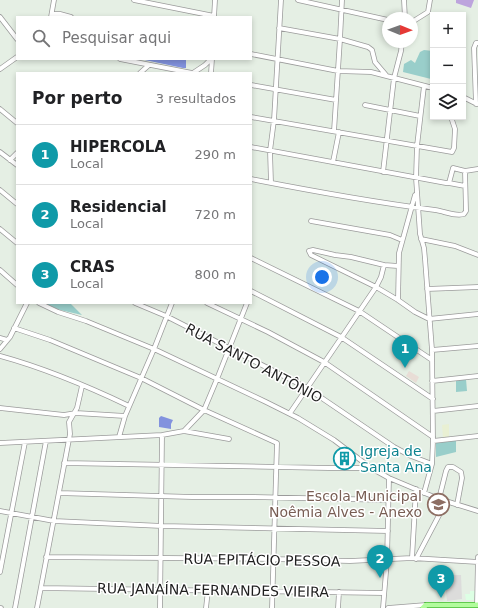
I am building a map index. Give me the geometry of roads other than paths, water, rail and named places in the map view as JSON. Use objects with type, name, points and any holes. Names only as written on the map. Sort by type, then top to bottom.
[{"type":"main road","points":[[424,607],[477,605]]},
{"type":"street","points":[[54,0],[52,15],[60,14],[67,16]]},
{"type":"street","points":[[134,0],[209,16]]},
{"type":"street","points":[[214,16],[215,0]]},
{"type":"street","points":[[271,183],[270,151],[274,120],[281,0]]},
{"type":"street","points":[[298,0],[310,1],[341,10],[382,19]]},
{"type":"street","points":[[334,131],[342,0]]},
{"type":"street","points":[[404,0],[405,12]]},
{"type":"street","points":[[418,18],[428,12],[430,0]]},
{"type":"street","points":[[0,17],[16,38]]},
{"type":"street","points":[[279,28],[340,39],[369,47],[372,50],[375,62],[387,75]]},
{"type":"street","points":[[466,98],[477,104],[474,48],[478,43]]},
{"type":"street","points":[[383,172],[388,140],[394,78],[401,48]]},
{"type":"street","points":[[252,54],[338,70],[365,71],[387,75],[430,87]]},
{"type":"street","points":[[0,69],[16,58]]},
{"type":"street","points":[[125,60],[184,72]]},
{"type":"street","points":[[194,72],[210,60]]},
{"type":"street","points":[[211,60],[211,72]]},
{"type":"street","points":[[141,72],[149,65]]},
{"type":"street","points":[[252,85],[336,100]]},
{"type":"street","points":[[424,86],[417,146],[416,190],[421,239],[424,248],[432,350],[433,399],[432,464],[424,493]]},
{"type":"street","points":[[365,105],[420,116]]},
{"type":"street","points":[[0,110],[16,122]]},
{"type":"street","points":[[252,117],[451,152],[454,150],[455,129],[452,120]]},
{"type":"street","points":[[333,162],[339,132]]},
{"type":"street","points":[[252,147],[465,186]]},
{"type":"street","points":[[0,152],[16,164]]},
{"type":"street","points":[[10,160],[16,154]]},
{"type":"street","points":[[449,183],[453,168],[465,170],[478,169]]},
{"type":"street","points":[[252,179],[463,215],[466,211],[465,170]]},
{"type":"street","points":[[0,190],[16,203]]},
{"type":"street","points":[[398,300],[399,253],[416,190]]},
{"type":"street","points":[[312,221],[394,235],[402,240]]},
{"type":"street","points":[[0,229],[16,241]]},
{"type":"street","points":[[421,239],[456,246],[478,255]]},
{"type":"street","points":[[398,266],[384,265],[310,250],[309,252],[311,255],[376,287],[415,312],[429,319],[478,314]]},
{"type":"street","points":[[252,259],[359,311],[432,360]]},
{"type":"street","points":[[290,413],[376,287],[381,277],[384,265]]},
{"type":"street","points":[[0,270],[16,284]]},
{"type":"street","points":[[427,289],[478,288]]},
{"type":"street","points":[[252,292],[341,337],[433,399]]},
{"type":"street","points":[[0,350],[26,304]]},
{"type":"street","points":[[41,304],[58,312],[86,320],[154,349],[290,413],[334,440],[371,468],[389,478],[446,502],[478,511]]},
{"type":"street","name":"RUA SANTO ANTÔNIO","points":[[137,304],[166,316],[307,388],[394,448],[432,464]]},
{"type":"street","points":[[119,436],[125,416],[172,304]]},
{"type":"street","points":[[209,304],[324,362],[433,439],[478,436]]},
{"type":"street","points":[[184,431],[204,410],[218,379],[247,304]]},
{"type":"street","points":[[14,328],[50,340],[141,378],[204,410],[276,443],[272,608]]},
{"type":"street","points":[[0,338],[7,340]]},
{"type":"street","points":[[432,350],[478,346]]},
{"type":"street","points":[[0,356],[20,361],[129,406]]},
{"type":"street","points":[[432,380],[478,376]]},
{"type":"street","points":[[37,608],[71,431],[69,422],[76,408],[82,386]]},
{"type":"street","points":[[432,411],[478,406]]},
{"type":"street","points":[[0,408],[64,415],[74,413],[125,416]]},
{"type":"street","points":[[0,444],[119,436],[162,435],[184,431],[229,439]]},
{"type":"street","points":[[160,608],[162,435]]},
{"type":"street","points":[[15,608],[46,441]]},
{"type":"street","points":[[0,572],[25,442]]},
{"type":"street","points":[[64,463],[371,468]]},
{"type":"street","points":[[438,499],[446,472],[448,468],[454,467],[461,472],[462,478],[457,505]]},
{"type":"street","points":[[383,608],[387,560],[389,478]]},
{"type":"street","points":[[414,558],[416,489]]},
{"type":"street","points":[[59,493],[388,500]]},
{"type":"street","points":[[414,558],[446,502]]},
{"type":"street","points":[[0,510],[54,521],[162,526],[388,531]]},
{"type":"street","name":"RUA EPITÁCIO PESSOA","points":[[46,557],[273,559],[350,562],[414,558],[478,562]]},
{"type":"street","points":[[477,605],[478,557]]},
{"type":"street","name":"RUA JANAÍNA FERNANDES VIEIRA","points":[[41,588],[384,593]]},
{"type":"street","points":[[206,608],[208,590]]},
{"type":"street","points":[[338,608],[339,592]]},
{"type":"street","points":[[388,608],[424,607]]},
{"type":"place","name":"HIPERCOLA","points":[[405,368]]},
{"type":"place","name":"Igreja de Santa Ana","points":[[344,459]]},
{"type":"place","name":"Escola Municipal Noêmia Alves - Anexo","points":[[438,504]]},
{"type":"place","name":"Residencial","points":[[380,578]]},
{"type":"place","name":"CRAS","points":[[441,598]]}]
